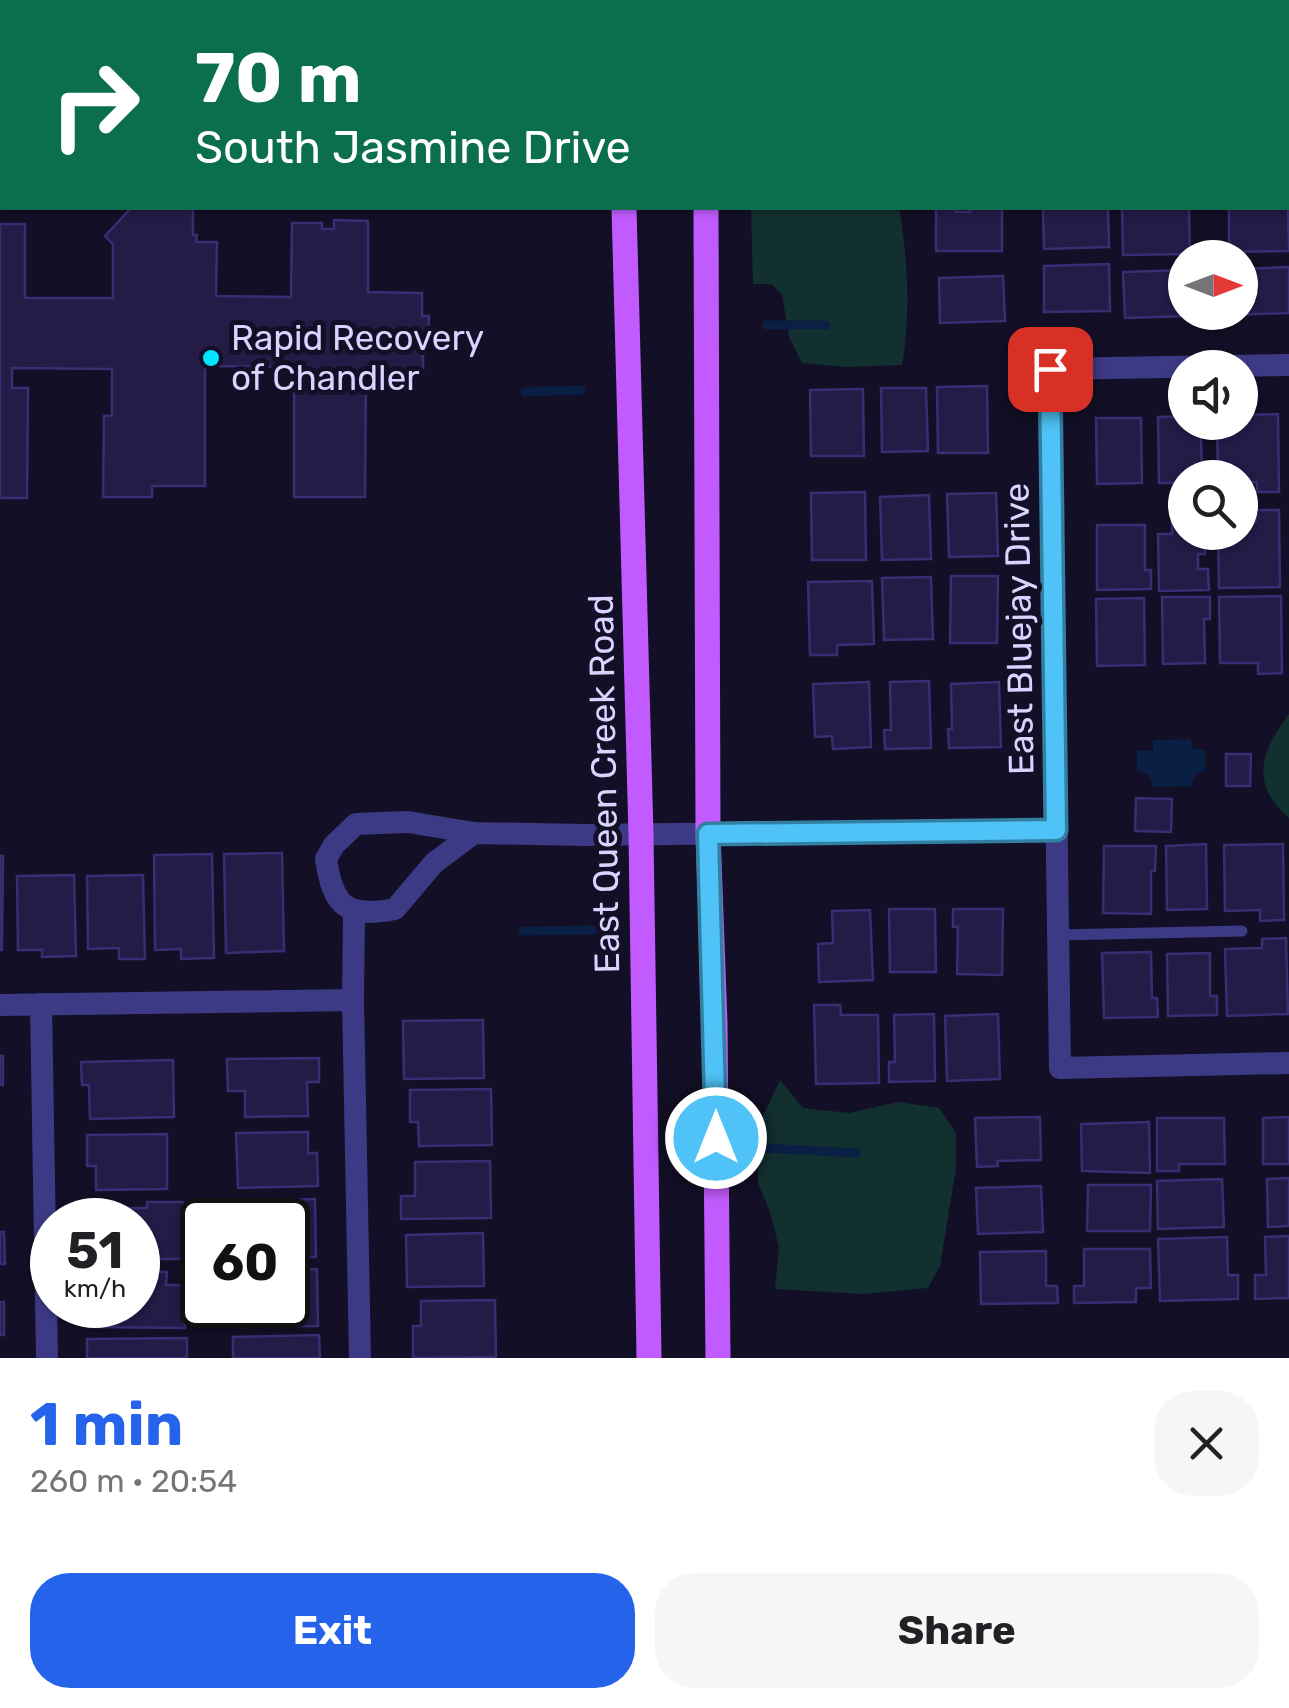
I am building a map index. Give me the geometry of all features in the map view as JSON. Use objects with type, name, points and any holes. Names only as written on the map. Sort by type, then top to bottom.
[{"type":"main road","name":"East Queen Creek Road","points":[[624,210],[641,835],[649,1358]]},
{"type":"main road","points":[[706,210],[708,834],[715,1024],[718,1358]]},
{"type":"street","name":"East Bluejay Drive","points":[[1289,365],[1050,369],[1060,1068],[1289,1063]]},
{"type":"street","points":[[474,833],[434,862],[396,909],[373,914],[354,912],[340,903],[333,891],[326,859],[334,845],[356,824],[408,822],[474,833],[641,835],[1056,830]]},
{"type":"street","points":[[354,912],[360,1358]]},
{"type":"street","points":[[0,1004],[353,1000]]},
{"type":"street","points":[[41,1004],[46,1358]]},
{"type":"lane","points":[[1058,936],[1242,931]]},
{"type":"green space","points":[[751,210],[899,210],[907,286],[902,365],[848,367],[802,363],[789,337],[782,294],[771,284],[753,284]]},
{"type":"green space","points":[[1289,714],[1289,818],[1268,793],[1264,767],[1272,741]]},
{"type":"green space","points":[[780,1080],[803,1108],[849,1113],[898,1102],[939,1108],[956,1133],[956,1168],[940,1266],[928,1288],[863,1294],[775,1289],[779,1248],[758,1183],[758,1126]]},
{"type":"water","points":[[1191,739],[1192,749],[1205,750],[1205,771],[1197,773],[1191,786],[1153,787],[1149,775],[1137,771],[1137,751],[1153,751],[1153,740]]},
{"type":"building","name":"Rapid Recovery of Chandler","points":[[129,210],[193,210],[196,242],[217,242],[216,296],[291,297],[292,223],[322,223],[322,229],[334,229],[334,220],[368,221],[368,292],[422,293],[422,316],[429,316],[423,371],[366,371],[365,497],[294,497],[294,388],[306,388],[307,367],[205,366],[205,486],[152,486],[152,497],[103,497],[104,416],[112,416],[112,369],[12,368],[12,388],[28,388],[27,498],[0,498],[0,224],[25,224],[25,298],[113,298],[113,244],[105,236]]},
{"type":"building","points":[[936,210],[1002,210],[1002,251],[936,251]]},
{"type":"building","points":[[1043,210],[1108,210],[1109,247],[1044,249]]},
{"type":"building","points":[[1122,210],[1189,210],[1190,240],[1168,240],[1168,254],[1123,255]]},
{"type":"building","points":[[1229,210],[1288,210],[1289,251],[1258,252],[1258,240],[1229,240]]},
{"type":"building","points":[[1109,264],[1110,311],[1044,312],[1044,266]]},
{"type":"building","points":[[1289,267],[1289,313],[1258,314],[1258,268]]},
{"type":"building","points":[[1168,271],[1168,317],[1125,318],[1123,272]]},
{"type":"building","points":[[1003,276],[1005,321],[940,323],[939,278]]},
{"type":"building","points":[[987,386],[988,453],[938,453],[937,387]]},
{"type":"building","points":[[881,388],[926,388],[928,451],[882,452]]},
{"type":"building","points":[[863,389],[864,456],[811,456],[810,390]]},
{"type":"building","points":[[1278,414],[1279,492],[1258,492],[1258,460],[1218,460],[1217,440],[1258,440],[1258,415]]},
{"type":"building","points":[[1158,417],[1168,417],[1168,440],[1201,440],[1202,460],[1168,460],[1168,483],[1159,483]]},
{"type":"building","points":[[1096,418],[1141,418],[1142,483],[1097,484]]},
{"type":"building","points":[[865,492],[866,560],[812,560],[811,493]]},
{"type":"building","points":[[996,493],[998,556],[949,557],[947,494]]},
{"type":"building","points":[[929,495],[931,559],[882,560],[880,497]]},
{"type":"building","points":[[1258,510],[1279,510],[1280,587],[1219,588],[1218,550],[1258,550]]},
{"type":"building","points":[[1097,525],[1145,525],[1145,570],[1151,570],[1151,589],[1097,590]]},
{"type":"building","points":[[1158,534],[1168,534],[1168,550],[1205,550],[1205,554],[1198,554],[1198,569],[1208,569],[1209,590],[1159,591]]},
{"type":"building","points":[[951,576],[998,576],[997,643],[950,643]]},
{"type":"building","points":[[931,577],[933,639],[884,640],[882,578]]},
{"type":"building","points":[[872,581],[874,644],[837,645],[837,655],[810,655],[808,582]]},
{"type":"building","points":[[1281,596],[1282,673],[1258,674],[1258,663],[1220,663],[1219,597]]},
{"type":"building","points":[[1162,597],[1210,597],[1210,619],[1204,619],[1205,663],[1163,664]]},
{"type":"building","points":[[1144,598],[1145,665],[1097,666],[1096,599]]},
{"type":"building","points":[[929,681],[931,748],[885,749],[884,730],[891,730],[890,682]]},
{"type":"building","points":[[869,682],[871,747],[833,749],[832,736],[815,737],[813,684]]},
{"type":"building","points":[[999,682],[1001,747],[949,748],[951,684]]},
{"type":"building","points":[[1226,754],[1251,754],[1250,786],[1226,786]]},
{"type":"building","points":[[1136,798],[1172,799],[1171,832],[1135,831]]},
{"type":"building","points":[[1206,844],[1207,909],[1167,910],[1166,846]]},
{"type":"building","points":[[1283,844],[1284,920],[1260,921],[1260,910],[1225,911],[1224,845]]},
{"type":"building","points":[[1104,846],[1156,846],[1155,871],[1151,871],[1151,914],[1103,913]]},
{"type":"building","points":[[282,853],[284,951],[226,953],[224,854]]},
{"type":"building","points":[[212,854],[214,958],[181,959],[181,949],[155,950],[154,855]]},
{"type":"building","points":[[3,856],[2,950],[0,950]]},
{"type":"building","points":[[74,875],[76,956],[42,957],[42,950],[18,950],[17,876]]},
{"type":"building","points":[[143,875],[145,959],[119,959],[119,948],[88,949],[87,876]]},
{"type":"building","points":[[889,909],[935,909],[936,972],[890,972]]},
{"type":"building","points":[[953,909],[1003,909],[1002,975],[957,974],[958,927],[953,927]]},
{"type":"building","points":[[870,910],[873,980],[819,982],[818,944],[833,943],[832,911]]},
{"type":"building","points":[[1286,938],[1288,1014],[1227,1016],[1225,949],[1262,948],[1262,939]]},
{"type":"building","points":[[1151,952],[1152,998],[1157,998],[1158,1017],[1104,1018],[1102,953]]},
{"type":"building","points":[[1210,953],[1210,996],[1217,996],[1217,1015],[1168,1016],[1167,954]]},
{"type":"building","points":[[814,1005],[840,1005],[841,1015],[878,1015],[879,1083],[816,1084]]},
{"type":"building","points":[[934,1014],[935,1081],[889,1082],[889,1062],[895,1062],[894,1015]]},
{"type":"building","points":[[998,1014],[1000,1079],[947,1081],[945,1016]]},
{"type":"building","points":[[483,1020],[484,1078],[404,1079],[403,1021]]},
{"type":"building","points":[[3,1056],[3,1085],[0,1085]]},
{"type":"building","points":[[319,1058],[319,1082],[307,1082],[308,1116],[245,1117],[245,1091],[228,1091],[227,1059]]},
{"type":"building","points":[[173,1060],[174,1117],[90,1119],[89,1085],[82,1085],[81,1062]]},
{"type":"building","points":[[491,1089],[492,1145],[419,1146],[418,1122],[410,1122],[410,1090]]},
{"type":"building","points":[[1040,1117],[1041,1160],[997,1161],[998,1166],[977,1167],[975,1118]]},
{"type":"building","points":[[1289,1117],[1289,1164],[1263,1164],[1263,1118]]},
{"type":"building","points":[[1157,1118],[1224,1118],[1225,1164],[1179,1164],[1179,1171],[1157,1171]]},
{"type":"building","points":[[1149,1122],[1150,1173],[1082,1171],[1081,1124]]},
{"type":"building","points":[[308,1132],[308,1153],[317,1153],[318,1186],[238,1188],[236,1133]]},
{"type":"building","points":[[167,1134],[167,1189],[96,1190],[96,1166],[87,1166],[87,1135]]},
{"type":"building","points":[[490,1161],[491,1218],[401,1219],[401,1196],[415,1196],[415,1162]]},
{"type":"building","points":[[1289,1178],[1289,1226],[1268,1227],[1267,1179]]},
{"type":"building","points":[[1222,1179],[1224,1227],[1158,1229],[1157,1181]]},
{"type":"building","points":[[1088,1185],[1151,1185],[1150,1231],[1087,1231]]},
{"type":"building","points":[[1041,1186],[1043,1232],[978,1234],[976,1188]]},
{"type":"building","points":[[310,1199],[315,1199],[316,1257],[310,1257]]},
{"type":"building","points":[[160,1202],[180,1202],[180,1259],[160,1259]]},
{"type":"building","points":[[0,1232],[4,1232],[5,1264],[0,1264]]},
{"type":"building","points":[[483,1233],[484,1286],[407,1287],[406,1235]]},
{"type":"building","points":[[1289,1236],[1289,1298],[1255,1299],[1255,1275],[1266,1275],[1265,1237]]},
{"type":"building","points":[[1227,1237],[1228,1275],[1238,1275],[1238,1299],[1160,1301],[1158,1239]]},
{"type":"building","points":[[1084,1249],[1150,1249],[1151,1288],[1136,1288],[1136,1302],[1074,1303],[1074,1286],[1084,1286]]},
{"type":"building","points":[[1046,1251],[1046,1286],[1057,1286],[1058,1303],[981,1304],[980,1252]]},
{"type":"building","points":[[310,1269],[317,1269],[318,1326],[310,1326]]},
{"type":"building","points":[[160,1272],[167,1272],[166,1285],[180,1285],[180,1328],[160,1328]]},
{"type":"building","points":[[495,1300],[496,1357],[413,1358],[413,1326],[421,1326],[421,1301]]},
{"type":"building","points":[[0,1302],[4,1302],[4,1335],[0,1335]]},
{"type":"building","points":[[319,1335],[320,1358],[233,1358],[233,1337]]},
{"type":"building","points":[[187,1338],[187,1358],[87,1358],[87,1339]]},
{"type":"waterway","points":[[767,325],[826,325]]},
{"type":"waterway","points":[[525,392],[581,390]]},
{"type":"waterway","points":[[523,931],[595,930]]},
{"type":"waterway","points":[[764,1148],[857,1153]]},
{"type":"place","name":"Rapid Recovery of Chandler","points":[[211,358]]},
{"type":"route","points":[[716,1138],[708,834],[1056,830],[1050,369]]}]
